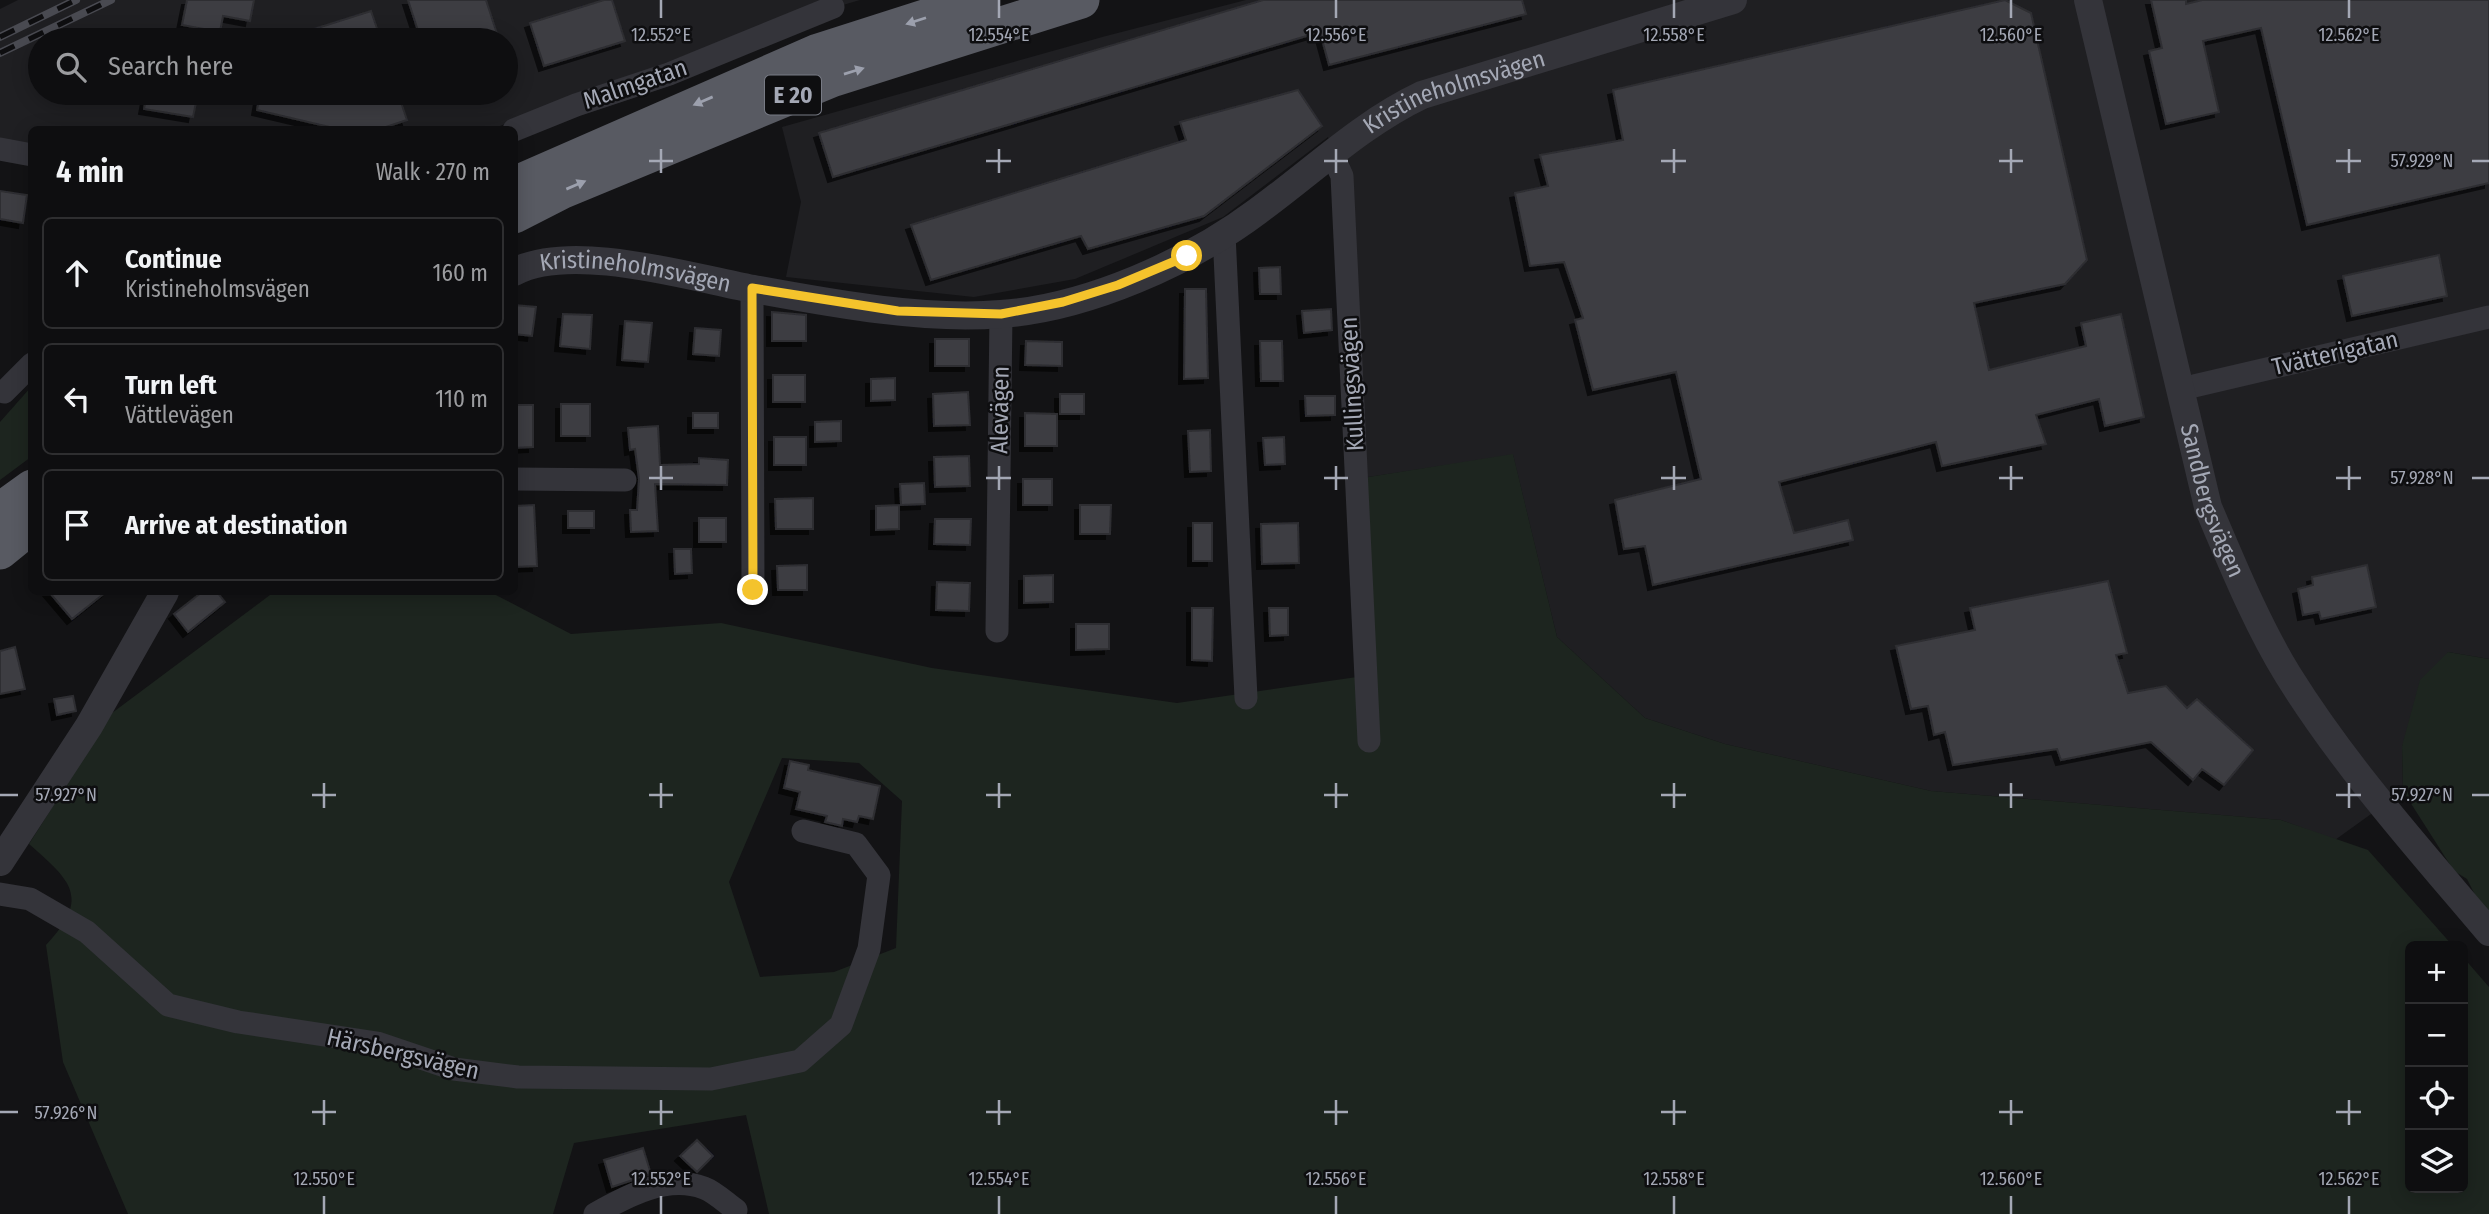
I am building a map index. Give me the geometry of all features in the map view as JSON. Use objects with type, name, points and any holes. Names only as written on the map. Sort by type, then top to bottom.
[{"type":"highway","name":"E 20","points":[[518,183],[818,51],[981,0]]},
{"type":"highway","name":"E 20","points":[[518,213],[561,191],[834,78],[1081,0]]},
{"type":"highway","points":[[0,511],[28,491]]},
{"type":"highway","points":[[0,551],[28,528]]},
{"type":"street","name":"Kristineholmsvägen","points":[[518,270],[565,259],[610,263],[898,311],[1001,314],[1063,302],[1118,285],[1187,256],[1224,234],[1392,109],[1422,95],[1733,0]]},
{"type":"street","name":"Sandbergsvägen","points":[[2088,0],[2208,507],[2242,585],[2288,675],[2391,817],[2489,932]]},
{"type":"street","name":"Malmgatan","points":[[518,128],[576,105],[669,74],[833,8]]},
{"type":"street","points":[[0,149],[28,154]]},
{"type":"street","name":"Kullingsvägen","points":[[1332,154],[1342,176],[1369,741]]},
{"type":"street","points":[[1224,234],[1246,698]]},
{"type":"street","points":[[752,288],[753,590]]},
{"type":"street","name":"Alevägen","points":[[997,631],[1001,314]]},
{"type":"street","name":"Tvätterigatan","points":[[2181,389],[2489,317]]},
{"type":"street","points":[[4,392],[28,368]]},
{"type":"street","points":[[518,479],[625,480]]},
{"type":"street","points":[[0,862],[89,726],[163,595]]},
{"type":"street","name":"Härsbergsvägen","points":[[0,894],[30,899],[86,932],[168,1005],[237,1022],[377,1043],[454,1069],[518,1077],[711,1079],[800,1061],[841,1025],[852,996],[869,949],[879,875],[856,844],[803,831]]},
{"type":"street","points":[[595,1214],[624,1198],[664,1184],[704,1188],[736,1210]]},
{"type":"shaded area","points":[[18,0],[860,0],[731,38],[500,126],[28,126],[28,149],[0,144],[0,9]]},
{"type":"shaded area","points":[[1246,0],[2489,0],[2489,659],[2448,652],[2402,746],[2403,791],[2335,840],[2281,820],[1931,791],[1725,744],[1645,718],[1557,637],[1513,455],[1362,478],[1345,185],[1328,137],[1223,217],[1075,279],[974,297],[786,277],[801,202],[782,127],[1106,36]]},
{"type":"shaded area","points":[[28,390],[28,459],[0,480],[0,422]]},
{"type":"shaded area","points":[[1513,454],[1557,637],[1645,718],[1725,744],[1931,791],[2281,820],[2368,850],[2449,941],[2405,941],[2405,1193],[2468,1193],[2468,963],[2489,987],[2489,1214],[769,1214],[746,1115],[574,1143],[553,1214],[128,1214],[63,1062],[46,945],[68,914],[70,890],[56,869],[29,844],[112,713],[270,595],[496,595],[571,634],[721,623],[932,668],[1177,703],[1364,676],[1362,478]],"holes":[[[782,758],[859,763],[902,801],[896,948],[834,972],[760,977],[729,882]]]},
{"type":"shaded area","points":[[2448,652],[2489,659],[2489,913],[2480,905],[2467,879],[2454,871],[2403,791],[2402,746],[2420,680]]},
{"type":"building","points":[[187,0],[254,0],[250,21],[223,16],[221,28],[182,25]]},
{"type":"building","points":[[408,0],[486,0],[495,28],[417,28]]},
{"type":"building","points":[[604,0],[612,0],[625,41],[544,66],[530,23]]},
{"type":"building","points":[[1263,0],[1522,0],[1526,14],[1329,65],[1320,32],[833,177],[819,133]]},
{"type":"building","points":[[2005,0],[2031,13],[2087,260],[2065,284],[1974,303],[1989,370],[2086,346],[2081,323],[2121,314],[2144,417],[2105,426],[2099,399],[2036,415],[2046,444],[1942,466],[1936,442],[1779,482],[1794,533],[1848,520],[1853,540],[1653,585],[1645,546],[1624,549],[1615,500],[1701,479],[1676,372],[1593,390],[1575,320],[1583,318],[1564,262],[1530,266],[1515,193],[1548,186],[1540,155],[1623,140],[1613,90]]},
{"type":"building","points":[[2151,0],[2186,0],[2186,4],[2202,0],[2489,0],[2489,183],[2307,225],[2261,28],[2203,41],[2219,112],[2166,124],[2149,51],[2162,48]]},
{"type":"building","points":[[371,11],[377,28],[317,28]]},
{"type":"building","points":[[1298,90],[1322,126],[1204,216],[1088,249],[1081,236],[931,280],[911,225],[1186,140],[1180,122]]},
{"type":"building","points":[[145,105],[196,105],[193,117],[144,109]]},
{"type":"building","points":[[258,105],[402,105],[407,120],[389,126],[325,126],[257,110]]},
{"type":"building","points":[[0,191],[27,195],[23,223],[0,219]]},
{"type":"building","points":[[2439,255],[2447,296],[2352,316],[2343,276]]},
{"type":"building","points":[[1280,267],[1281,294],[1260,294],[1259,268]]},
{"type":"building","points":[[1185,289],[1206,289],[1208,378],[1184,379]]},
{"type":"building","points":[[518,305],[536,307],[532,336],[518,334]]},
{"type":"building","points":[[1331,309],[1332,330],[1304,333],[1302,311]]},
{"type":"building","points":[[772,312],[806,315],[806,341],[772,341]]},
{"type":"building","points":[[563,314],[592,315],[590,349],[560,346]]},
{"type":"building","points":[[625,321],[652,323],[648,362],[622,360]]},
{"type":"building","points":[[695,328],[721,330],[719,356],[693,354]]},
{"type":"building","points":[[935,339],[969,339],[969,366],[935,366]]},
{"type":"building","points":[[1026,341],[1062,342],[1062,366],[1025,365]]},
{"type":"building","points":[[1260,341],[1282,341],[1283,381],[1261,381]]},
{"type":"building","points":[[773,375],[805,375],[805,402],[773,402]]},
{"type":"building","points":[[895,378],[895,400],[871,401],[871,379]]},
{"type":"building","points":[[968,392],[970,425],[934,426],[933,394]]},
{"type":"building","points":[[1060,394],[1084,394],[1084,414],[1060,414]]},
{"type":"building","points":[[1305,396],[1335,396],[1335,415],[1306,416]]},
{"type":"building","points":[[561,404],[590,404],[590,436],[561,436]]},
{"type":"building","points":[[518,405],[533,405],[533,447],[518,448]]},
{"type":"building","points":[[693,413],[718,413],[718,428],[693,428]]},
{"type":"building","points":[[1025,413],[1057,414],[1057,446],[1025,446]]},
{"type":"building","points":[[841,421],[841,441],[815,442],[815,422]]},
{"type":"building","points":[[658,426],[660,465],[699,464],[699,458],[728,460],[727,485],[655,484],[658,531],[631,532],[630,510],[637,510],[639,479],[635,449],[630,450],[628,428]]},
{"type":"building","points":[[1210,430],[1211,471],[1190,472],[1188,431]]},
{"type":"building","points":[[774,437],[806,437],[806,465],[774,465]]},
{"type":"building","points":[[1284,437],[1285,464],[1265,465],[1263,438]]},
{"type":"building","points":[[969,456],[970,486],[935,487],[934,457]]},
{"type":"building","points":[[1023,479],[1052,479],[1052,505],[1023,505]]},
{"type":"building","points":[[924,483],[925,504],[901,505],[900,484]]},
{"type":"building","points":[[813,498],[813,529],[776,529],[775,499]]},
{"type":"building","points":[[534,505],[537,566],[518,567],[518,506]]},
{"type":"building","points":[[899,505],[899,529],[876,530],[876,506]]},
{"type":"building","points":[[1080,505],[1111,505],[1110,534],[1080,534]]},
{"type":"building","points":[[568,511],[594,511],[594,528],[568,528]]},
{"type":"building","points":[[699,518],[726,518],[726,542],[699,542]]},
{"type":"building","points":[[935,519],[971,519],[970,545],[934,544]]},
{"type":"building","points":[[1193,523],[1212,523],[1212,561],[1193,561]]},
{"type":"building","points":[[1298,523],[1299,563],[1262,564],[1261,524]]},
{"type":"building","points":[[674,549],[691,549],[692,573],[675,574]]},
{"type":"building","points":[[807,565],[807,590],[778,590],[777,566]]},
{"type":"building","points":[[2367,565],[2376,607],[2321,619],[2319,612],[2303,615],[2298,589],[2313,585],[2312,577]]},
{"type":"building","points":[[1053,575],[1053,602],[1024,603],[1024,576]]},
{"type":"building","points":[[2108,581],[2127,653],[2116,655],[2128,693],[2166,686],[2187,708],[2197,699],[2253,750],[2224,785],[2202,769],[2193,780],[2151,742],[2061,760],[2057,749],[1953,765],[1945,732],[1934,735],[1928,706],[1911,709],[1896,646],[1975,630],[1970,608]]},
{"type":"building","points":[[937,582],[970,583],[969,611],[936,610]]},
{"type":"building","points":[[52,595],[102,595],[72,619]]},
{"type":"building","points":[[198,595],[219,595],[225,602],[188,632],[174,614]]},
{"type":"building","points":[[1192,608],[1213,608],[1212,661],[1192,660]]},
{"type":"building","points":[[1269,608],[1288,608],[1288,635],[1270,636]]},
{"type":"building","points":[[1076,624],[1109,624],[1109,649],[1076,650]]},
{"type":"building","points":[[15,647],[25,689],[0,694],[0,651]]},
{"type":"building","points":[[73,696],[76,711],[57,715],[54,699]]},
{"type":"building","points":[[790,761],[809,765],[808,770],[880,786],[873,819],[859,816],[857,822],[843,819],[842,826],[825,822],[827,816],[796,809],[800,792],[784,788]]},
{"type":"building","points":[[697,1140],[713,1156],[697,1172],[680,1156]]},
{"type":"building","points":[[643,1148],[651,1174],[612,1187],[604,1160]]},
{"type":"railway","points":[[0,37],[76,0]]},
{"type":"railway","points":[[52,28],[111,0]]},
{"type":"railway","points":[[0,53],[28,40]]},
{"type":"route","points":[[753,590],[752,288],[898,311],[1001,314],[1063,302],[1118,285],[1187,256]]}]
